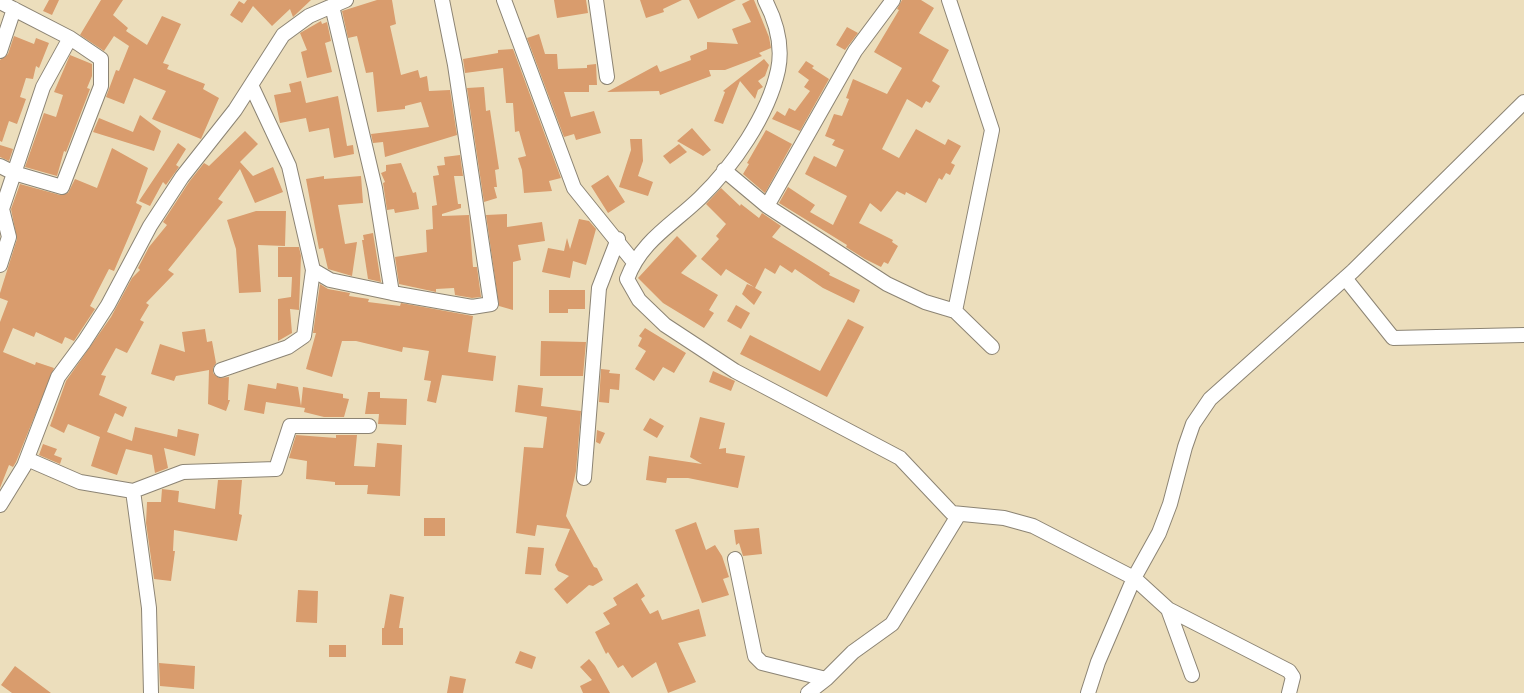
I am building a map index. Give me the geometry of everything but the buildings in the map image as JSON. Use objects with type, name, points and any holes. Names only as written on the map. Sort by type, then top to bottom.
[{"type":"street","points":[[312,270],[330,280],[392,293],[472,307],[491,304],[455,65],[442,0]]},
{"type":"street","points":[[504,0],[574,188],[634,261]]},
{"type":"street","points":[[596,0],[607,77]]},
{"type":"street","points":[[765,0],[775,19],[779,47],[778,69],[766,105],[742,148],[701,198],[650,241],[634,261],[627,279],[639,300],[665,325],[735,371],[900,458],[952,513],[1004,518],[1033,526],[1134,578],[1168,609],[1289,671],[1293,677],[1289,693]]},
{"type":"street","points":[[767,206],[856,51],[893,0]]},
{"type":"street","points":[[949,0],[992,130],[955,311]]},
{"type":"street","points":[[0,2],[70,38],[102,59],[101,86],[62,187],[14,173],[0,166]]},
{"type":"street","points":[[0,504],[27,459],[58,377],[108,305],[150,226],[182,177],[235,110],[283,35],[309,16],[341,2],[392,293]]},
{"type":"street","points":[[0,51],[14,9]]},
{"type":"street","points":[[0,265],[9,237],[1,209],[43,87],[70,38]]},
{"type":"street","points":[[221,370],[288,347],[304,336],[312,270],[289,166],[251,85]]},
{"type":"street","points":[[1088,693],[1098,662],[1134,578],[1164,519],[1193,424],[1210,399],[1345,278],[1524,102]]},
{"type":"street","points":[[724,170],[767,206],[887,284],[926,302],[955,311],[992,347]]},
{"type":"street","points":[[584,478],[600,288],[618,240]]},
{"type":"street","points":[[1345,278],[1392,338],[1524,335]]},
{"type":"street","points":[[27,459],[80,482],[132,491],[183,472],[276,469],[290,426],[369,426]]},
{"type":"street","points":[[132,491],[149,608],[151,693]]},
{"type":"street","points":[[808,693],[826,679],[853,652],[892,624],[959,514]]},
{"type":"street","points":[[735,559],[755,656],[762,663],[826,679]]},
{"type":"street","points":[[1168,609],[1192,675]]}]
